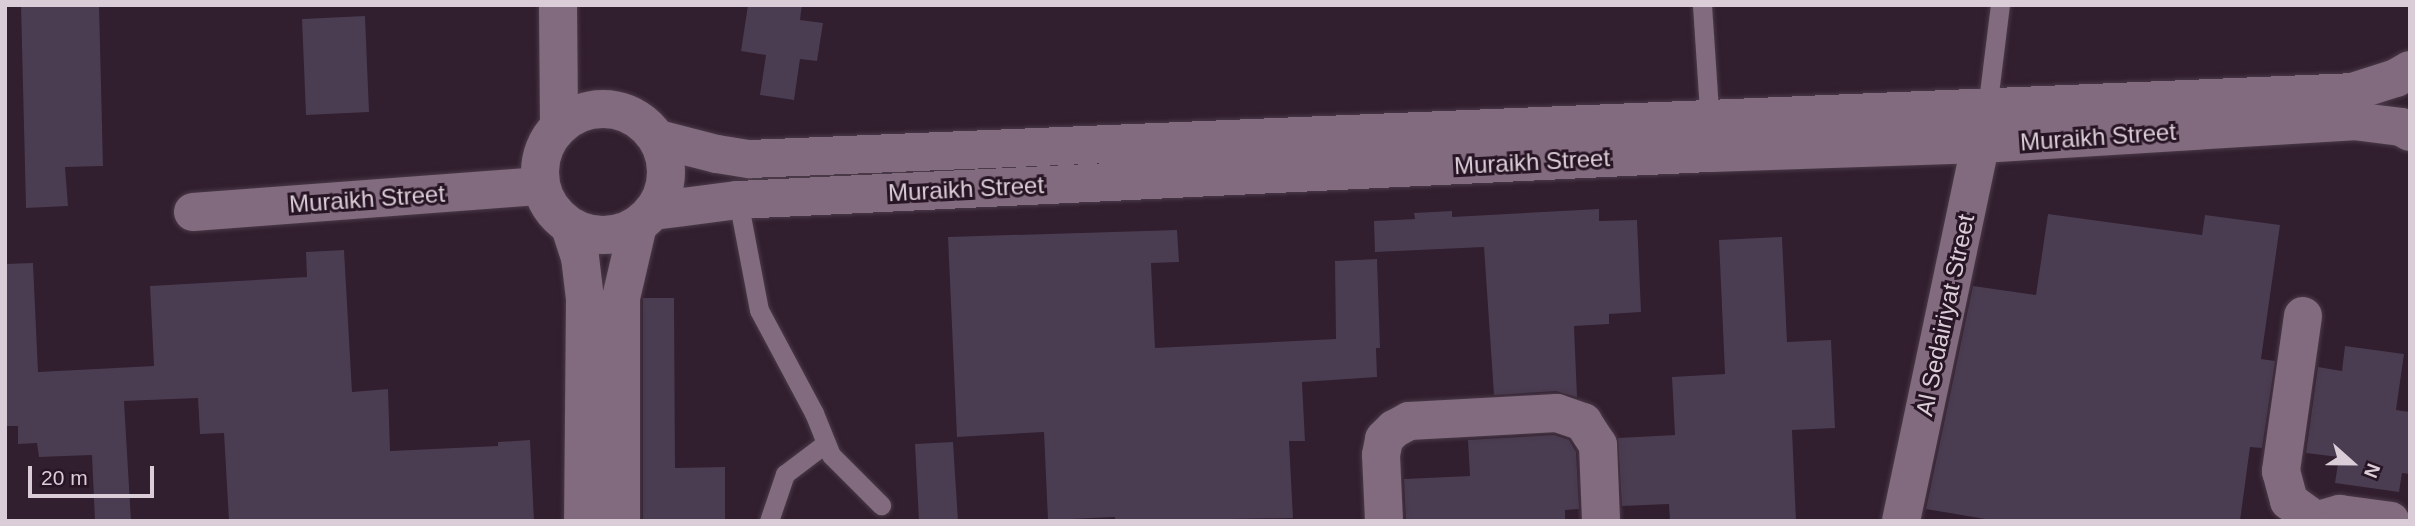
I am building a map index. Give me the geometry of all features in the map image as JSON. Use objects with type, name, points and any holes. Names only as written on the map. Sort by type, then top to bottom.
[{"type":"street","points":[[558,5],[559,127]]},
{"type":"street","name":"Muraikh Street","points":[[1984,126],[2352,92],[2396,78],[2410,70]]},
{"type":"street","points":[[621,521],[621,298],[646,218],[661,198],[667,169],[658,139],[634,116],[603,108],[587,110],[559,127],[542,154],[539,170],[541,186],[551,210],[570,227],[583,233],[611,235],[646,218]]},
{"type":"street","name":"Muraikh Street","points":[[658,139],[717,155],[750,159],[1710,136],[1984,126],[2353,121],[2401,127],[2410,132]]},
{"type":"street","name":"Al Sedairiyat Street","points":[[1901,521],[1984,126]]},
{"type":"street","name":"Muraikh Street","points":[[646,218],[738,200],[1710,136]]},
{"type":"street","name":"Muraikh Street","points":[[192,212],[541,186]]},
{"type":"street","points":[[570,227],[580,257],[585,299],[583,521]]},
{"type":"street","points":[[2303,316],[2281,471],[2289,502],[2315,520],[2340,514],[2390,521]]},
{"type":"street","points":[[1384,521],[1381,455],[1384,439],[1394,429],[1409,421],[1557,413],[1583,422],[1598,445],[1601,521]]},
{"type":"lane","points":[[1984,126],[2000,5]]},
{"type":"lane","points":[[1704,8],[1710,136]]},
{"type":"lane","points":[[738,200],[759,310],[814,413],[831,455],[881,505]]},
{"type":"lane","points":[[769,521],[785,474],[826,443]]},
{"type":"building","points":[[21,5],[99,5],[103,166],[65,167],[68,206],[26,208]]},
{"type":"building","points":[[748,5],[802,5],[800,20],[823,23],[817,61],[800,59],[794,100],[760,95],[766,55],[741,51]]},
{"type":"building","points":[[365,16],[369,112],[306,115],[302,19]]},
{"type":"building","points":[[1599,209],[1599,221],[1637,220],[1641,312],[1609,314],[1609,324],[1574,326],[1577,397],[1556,391],[1494,395],[1484,247],[1375,252],[1374,221],[1415,219],[1414,213],[1452,211],[1452,217]]},
{"type":"building","points":[[2048,214],[2202,235],[2205,215],[2280,225],[2261,359],[2275,361],[2262,448],[2250,447],[2240,521],[1997,521],[1926,509],[1973,286],[2036,295]]},
{"type":"building","points":[[1177,230],[1179,262],[1151,263],[1155,348],[1336,339],[1335,261],[1377,259],[1380,348],[1376,348],[1377,377],[1302,382],[1305,441],[1289,441],[1293,518],[1115,521],[1115,517],[1048,520],[1044,432],[957,437],[948,237]]},
{"type":"building","points":[[1782,237],[1787,342],[1831,340],[1835,428],[1792,430],[1796,521],[1670,521],[1669,504],[1622,506],[1618,438],[1675,435],[1672,377],[1725,374],[1719,240]]},
{"type":"building","points":[[344,250],[352,392],[388,389],[390,451],[498,446],[498,442],[530,440],[534,521],[229,521],[224,433],[200,434],[198,398],[124,401],[131,521],[95,521],[92,455],[39,457],[37,443],[18,444],[18,426],[5,426],[5,264],[33,263],[38,372],[154,366],[150,286],[307,277],[306,252]]},
{"type":"building","points":[[643,298],[674,298],[675,468],[725,467],[725,521],[643,521]]},
{"type":"building","points":[[2345,346],[2404,354],[2396,410],[2410,412],[2410,474],[2402,473],[2399,492],[2335,483],[2339,457],[2306,453],[2318,367],[2342,371]]},
{"type":"building","points":[[1554,435],[1569,440],[1576,452],[1579,509],[1565,510],[1565,521],[1406,521],[1404,479],[1470,476],[1468,440]]},
{"type":"building","points":[[953,442],[958,521],[919,521],[915,444]]}]
